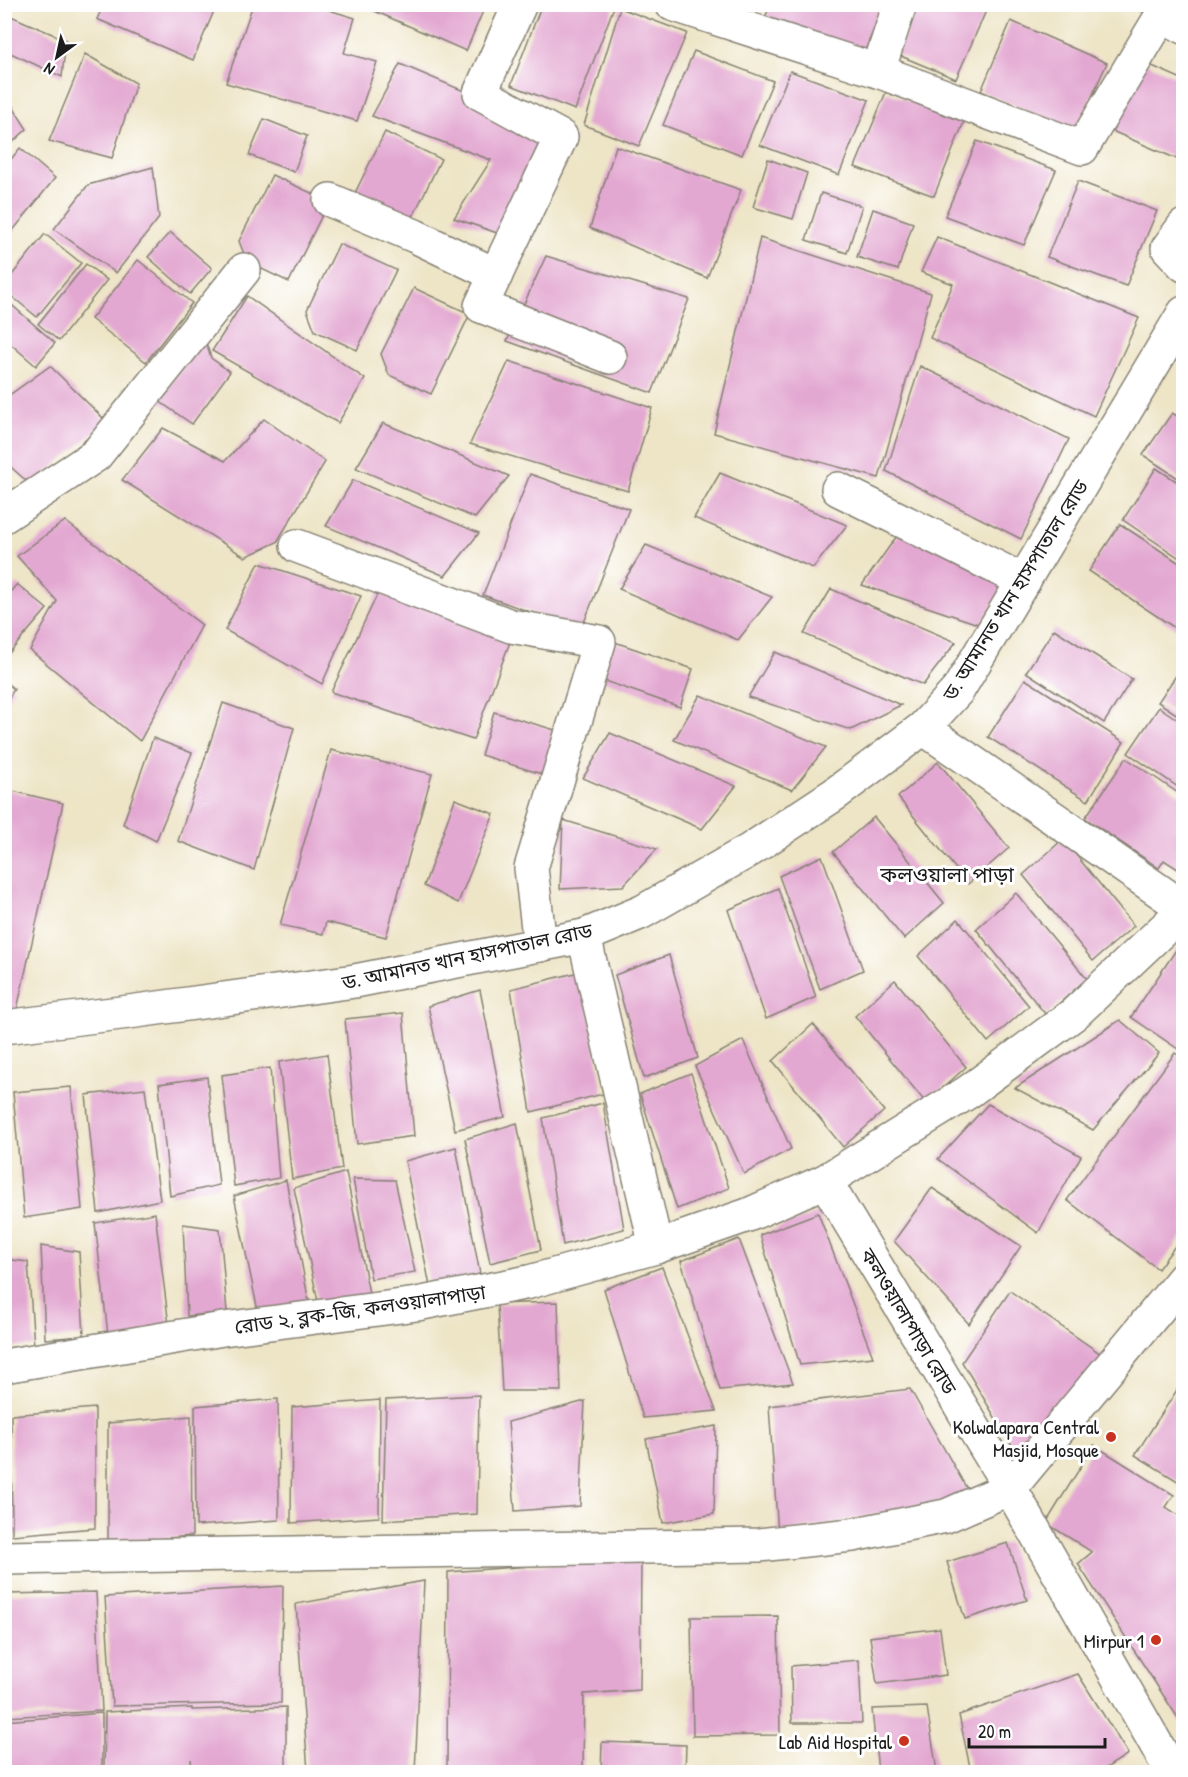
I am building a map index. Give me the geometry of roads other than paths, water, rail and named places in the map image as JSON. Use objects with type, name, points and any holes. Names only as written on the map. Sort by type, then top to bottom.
[{"type":"street","points":[[520,4],[480,93],[561,137],[481,306],[610,357]]},
{"type":"street","points":[[672,4],[878,71],[1082,148],[1162,15],[1184,27]]},
{"type":"street","points":[[878,71],[900,4]]},
{"type":"street","points":[[330,200],[415,236],[496,275]]},
{"type":"street","points":[[1184,226],[1168,248],[1184,265]]},
{"type":"street","points":[[4,516],[96,455],[244,270]]},
{"type":"street","name":"ড. আমানত খান হাসপাতাল রোড","points":[[4,1027],[355,981],[584,936],[642,912],[750,850],[835,794],[923,728],[958,690],[1184,313]]},
{"type":"street","points":[[838,489],[1024,581]]},
{"type":"street","points":[[297,546],[511,626],[598,642],[531,868],[540,945]]},
{"type":"street","points":[[923,728],[1184,909]]},
{"type":"street","name":"রোড ২, ব্লক-জি, কলওয়ালাপাড়া","points":[[4,1366],[223,1329],[417,1304],[529,1282],[656,1247],[748,1215],[825,1182],[968,1092],[1074,1014],[1184,909]]},
{"type":"street","points":[[584,936],[656,1247]]},
{"type":"street","name":"কলওয়ালাপাড়া রোড","points":[[825,1182],[1010,1488],[1172,1773]]},
{"type":"street","points":[[4,1558],[759,1545],[852,1535],[946,1516],[1010,1488],[1184,1278]]},
{"type":"place","name":"Kolwalapara Central Masjid, Mosque","points":[[1111,1437]]},
{"type":"place","name":"Mirpur 1","points":[[1156,1640]]},
{"type":"place","name":"Lab Aid Hospital","points":[[904,1741]]},
{"type":"district","name":"কলওয়ালা পাড়া","points":[[947,874]]}]
